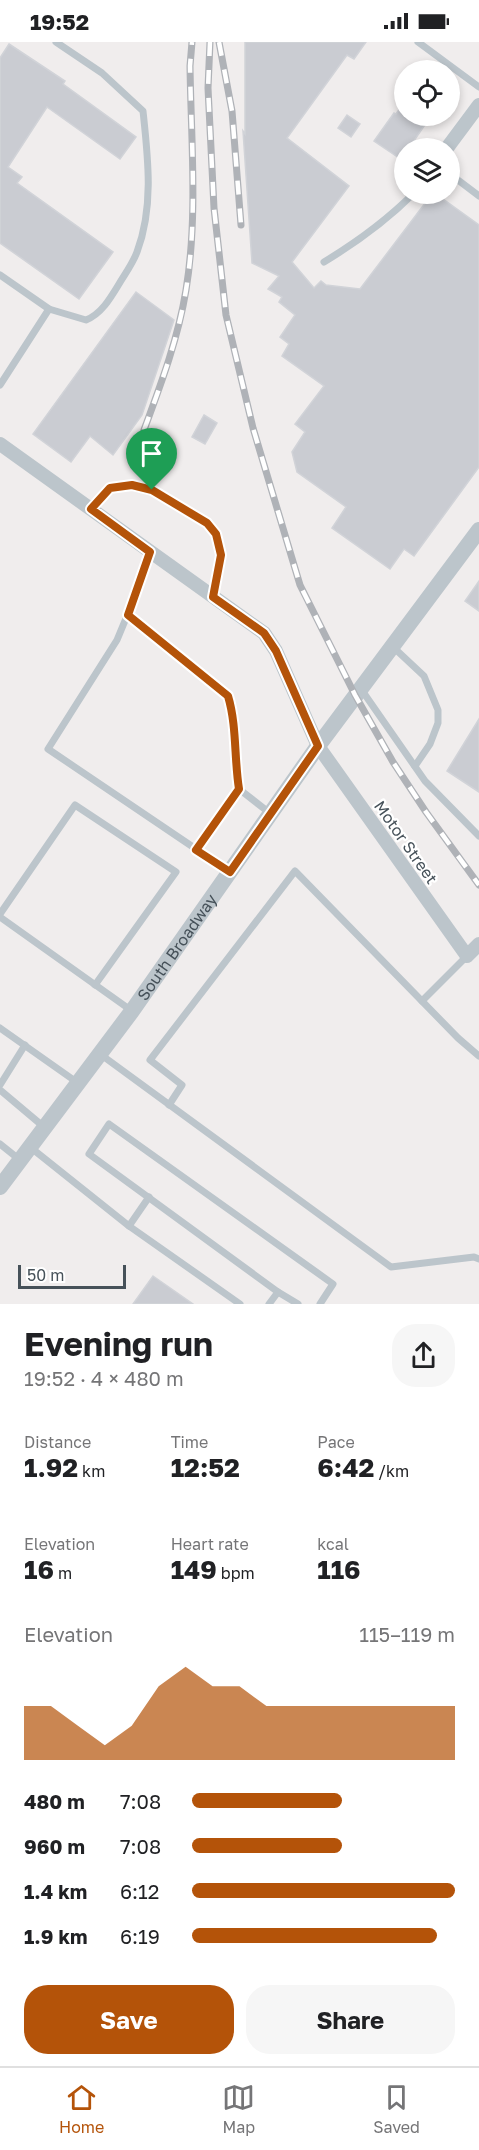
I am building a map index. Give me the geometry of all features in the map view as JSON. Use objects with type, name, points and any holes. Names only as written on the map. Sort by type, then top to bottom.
[{"type":"street","points":[[454,138],[479,105]]},
{"type":"street","name":"Motor Street","points":[[0,444],[264,633],[276,651],[318,746],[467,956]]},
{"type":"street","name":"South Broadway","points":[[0,1187],[132,1011],[318,746],[479,530]]},
{"type":"street","points":[[467,956],[479,944]]},
{"type":"lane","points":[[0,275],[49,309],[86,320],[96,316],[115,291],[137,253],[147,214],[149,162],[143,111],[102,73],[56,42]]},
{"type":"lane","points":[[418,42],[479,87]]},
{"type":"lane","points":[[460,182],[479,196]]},
{"type":"lane","points":[[324,262],[357,242],[403,204]]},
{"type":"lane","points":[[0,385],[49,309]]},
{"type":"lane","points":[[91,509],[110,488],[132,485],[152,490],[207,523],[216,534],[221,555],[213,597]]},
{"type":"lane","points":[[150,552],[117,640],[48,749],[230,872]]},
{"type":"lane","points":[[128,615],[228,696],[234,716],[235,762],[239,789],[271,814]]},
{"type":"lane","points":[[392,646],[424,676],[438,710],[438,723],[430,744],[415,766]]},
{"type":"lane","points":[[361,689],[425,781],[479,836]]},
{"type":"lane","points":[[196,850],[239,789]]},
{"type":"lane","points":[[95,985],[176,872],[75,805],[0,916],[95,985],[132,1011]]},
{"type":"lane","points":[[169,1105],[182,1085],[150,1060],[296,871],[458,1038],[479,1056]]},
{"type":"lane","points":[[422,1001],[467,956]]},
{"type":"lane","points":[[0,1028],[78,1083]]},
{"type":"lane","points":[[0,1085],[25,1045]]},
{"type":"lane","points":[[100,1054],[391,1268],[474,1257],[479,1259]]},
{"type":"lane","points":[[0,1090],[45,1127]]},
{"type":"lane","points":[[298,1304],[278,1292],[89,1154],[109,1124],[333,1284],[320,1304]]},
{"type":"lane","points":[[0,1143],[25,1154],[240,1304]]},
{"type":"lane","points":[[129,1226],[149,1197]]},
{"type":"lane","points":[[269,1304],[278,1292]]},
{"type":"building","points":[[245,42],[366,42],[354,59],[347,55],[287,138],[349,186],[292,262],[314,288],[321,281],[326,285],[360,289],[424,204],[450,204],[479,225],[479,467],[414,556],[404,549],[390,569],[332,528],[346,507],[297,472],[292,452],[305,432],[295,424],[324,386],[282,356],[289,344],[280,337],[295,315],[279,302],[282,297],[268,289],[279,276],[252,263],[243,131],[245,134]]},
{"type":"building","points":[[9,44],[65,81],[63,84],[136,137],[120,159],[47,107],[8,167],[22,177],[17,183],[113,252],[79,299],[0,243],[0,58]]},
{"type":"building","points":[[394,113],[394,126],[424,126],[416,138],[394,138],[394,155],[374,141]]},
{"type":"building","points":[[347,115],[360,124],[351,137],[338,128]]},
{"type":"building","points":[[136,292],[174,320],[142,415],[113,455],[90,436],[71,462],[33,434]]},
{"type":"building","points":[[204,415],[217,423],[205,444],[192,437]]},
{"type":"building","points":[[479,581],[479,611],[465,601]]},
{"type":"building","points":[[479,719],[479,792],[447,771]]},
{"type":"building","points":[[153,1276],[193,1304],[133,1304]]},
{"type":"railway","points":[[144,430],[174,344],[183,308],[190,262],[193,207],[190,66],[192,42]]},
{"type":"railway","points":[[210,42],[208,88],[214,208],[226,315],[253,428],[300,585],[355,695],[393,762],[479,885]]},
{"type":"railway","points":[[219,42],[232,111],[241,225]]},
{"type":"route","points":[[132,485],[152,490],[207,523],[216,534],[221,555],[213,597],[264,633],[276,651],[318,746],[230,872],[196,850],[239,789],[235,762],[234,716],[228,696],[128,615],[150,552],[91,509],[110,488],[132,485]]}]
